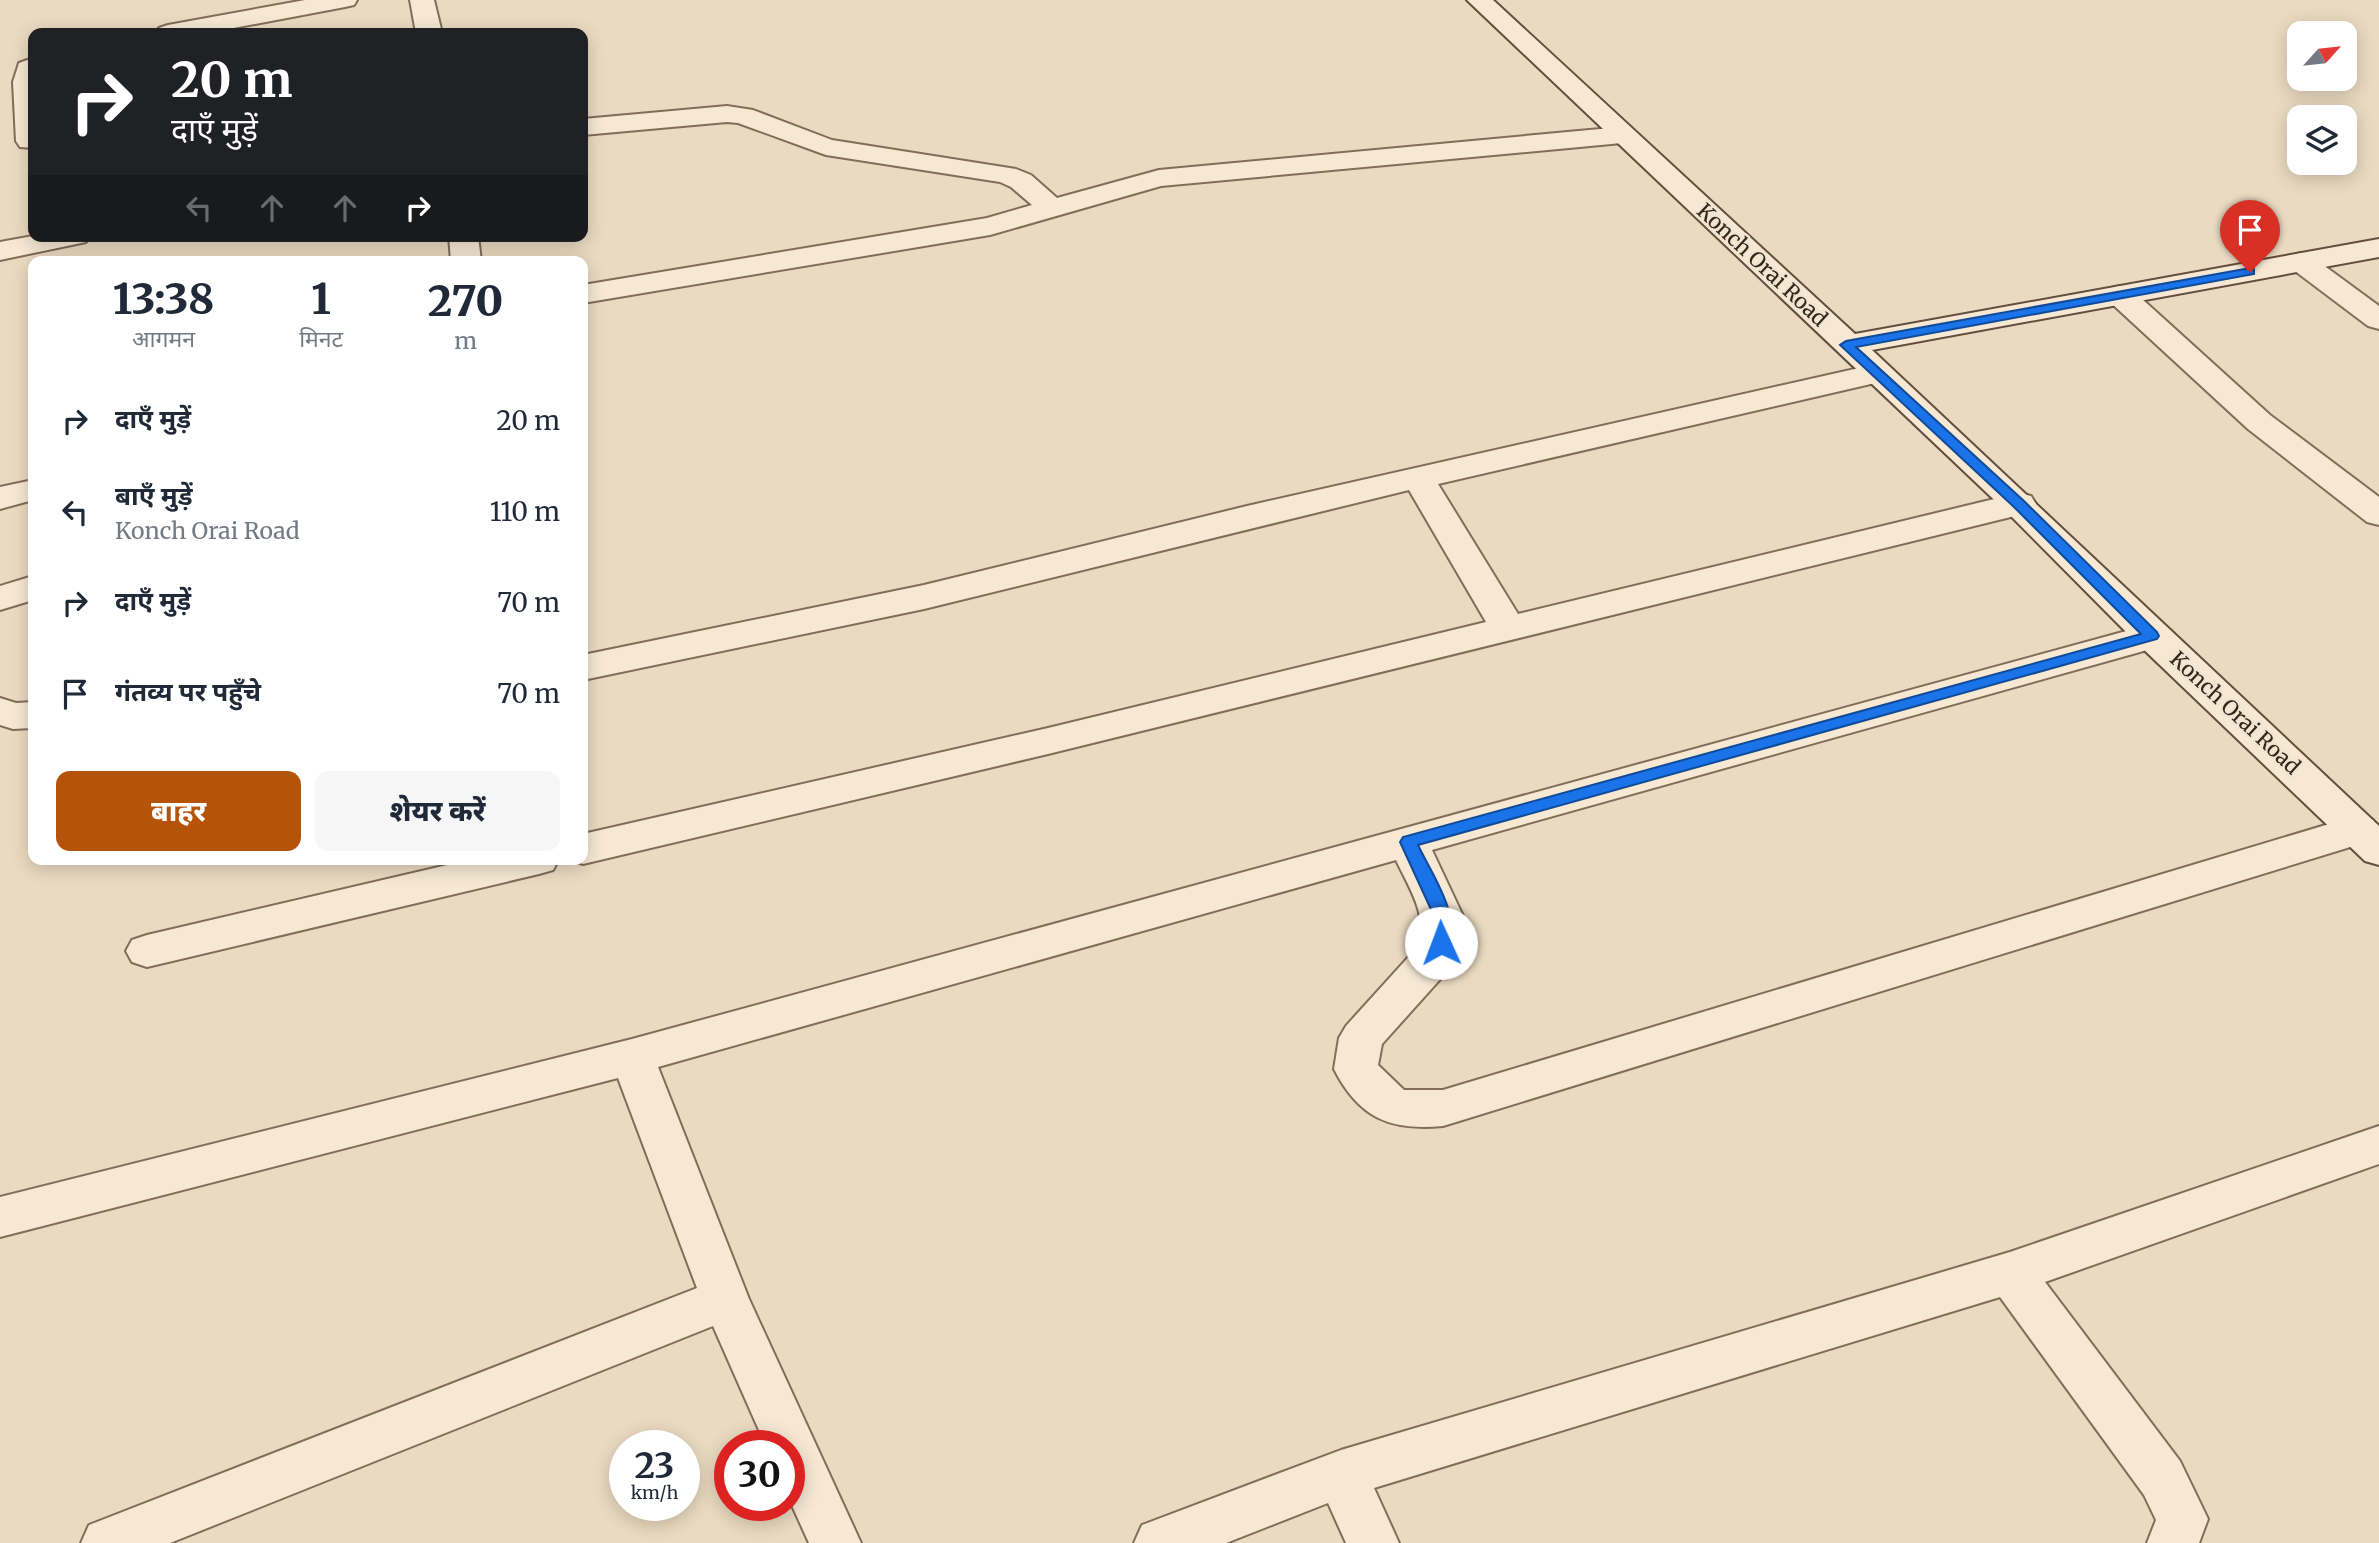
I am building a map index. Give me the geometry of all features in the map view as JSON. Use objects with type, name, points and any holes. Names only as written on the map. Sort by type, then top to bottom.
[{"type":"street","points":[[195,28],[345,0]]},
{"type":"street","points":[[422,0],[428,28]]},
{"type":"street","name":"Konch Orai Road","points":[[1479,0],[2019,504],[2152,636],[2369,840]]},
{"type":"street","points":[[28,69],[28,102]]},
{"type":"street","points":[[588,127],[709,115],[743,116],[826,147],[1006,174],[1021,181],[1052,208]]},
{"type":"street","points":[[588,293],[971,230],[1133,184],[1186,175],[1622,135]]},
{"type":"street","points":[[0,148],[28,142]]},
{"type":"street","points":[[0,251],[46,242]]},
{"type":"street","points":[[1846,345],[2379,248]]},
{"type":"street","points":[[2301,262],[2379,320]]},
{"type":"street","points":[[2120,295],[2259,422],[2379,514]]},
{"type":"street","points":[[588,666],[924,597],[1418,478],[1877,373]]},
{"type":"street","points":[[1418,478],[1508,628]]},
{"type":"street","points":[[0,498],[28,491]]},
{"type":"street","points":[[588,848],[1048,741],[2019,504]]},
{"type":"street","points":[[0,1217],[632,1057],[2152,636]]},
{"type":"street","points":[[0,711],[13,716],[28,715]]},
{"type":"street","points":[[1408,842],[1443,916],[1441,943],[1428,964],[1361,1038],[1356,1069],[1377,1098],[1409,1112],[1443,1108],[2369,840]]},
{"type":"street","points":[[147,951],[513,865]]},
{"type":"street","points":[[632,1057],[725,1299],[835,1543]]},
{"type":"street","points":[[1160,1543],[1341,1474],[2010,1273],[2379,1145]]},
{"type":"street","points":[[2010,1273],[2162,1478],[2182,1519],[2173,1543]]},
{"type":"street","points":[[107,1543],[725,1299]]},
{"type":"street","points":[[1341,1474],[1373,1543]]},
{"type":"route","points":[[1441,943],[1443,916],[1408,842],[2152,636],[2019,504],[1846,345],[2250,272]]}]
